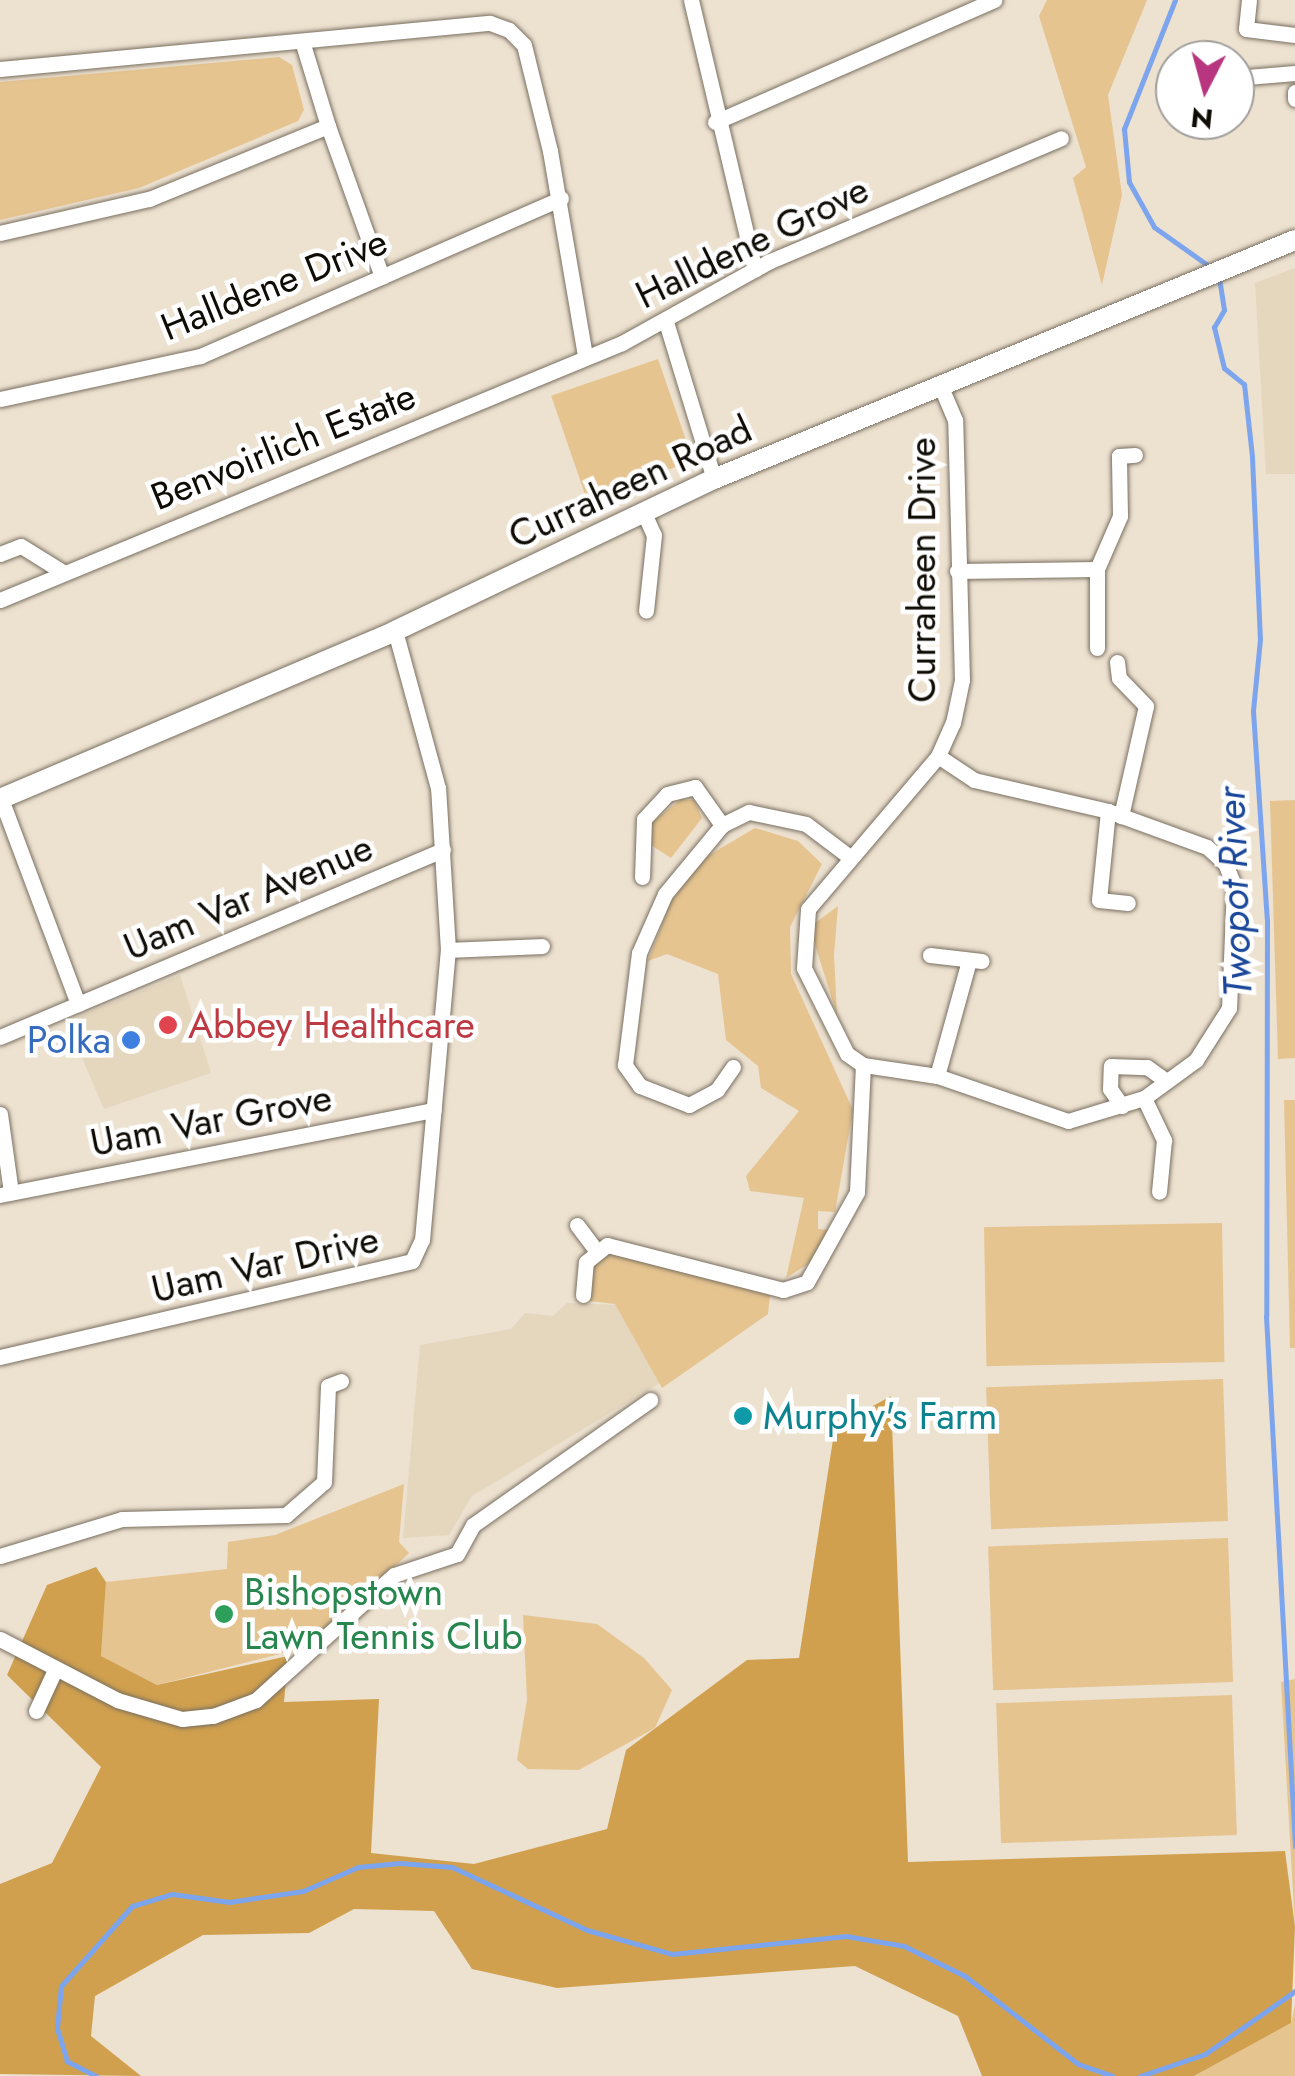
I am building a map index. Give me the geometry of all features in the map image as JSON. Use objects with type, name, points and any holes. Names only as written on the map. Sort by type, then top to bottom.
[{"type":"street","points":[[690,0],[716,122],[755,270]]},
{"type":"street","points":[[716,122],[994,0]]},
{"type":"street","points":[[1249,0],[1246,29],[1295,35]]},
{"type":"street","points":[[0,69],[302,44],[490,23],[509,30],[524,46],[561,198],[585,356]]},
{"type":"street","points":[[302,44],[382,277]]},
{"type":"street","points":[[1255,76],[1295,73]]},
{"type":"street","points":[[0,234],[149,199],[328,126]]},
{"type":"street","name":"Halldene Grove","points":[[528,381],[666,322],[755,270],[1060,138]]},
{"type":"street","name":"Halldene Drive","points":[[0,399],[200,356],[561,198]]},
{"type":"street","name":"Curraheen Road","points":[[0,799],[395,631],[714,479],[1222,265],[1295,240]]},
{"type":"street","points":[[666,322],[714,479]]},
{"type":"street","name":"Benvoirlich Estate","points":[[0,600],[528,381]]},
{"type":"street","name":"Curraheen Drive","points":[[938,756],[1022,796],[1114,813],[1207,847],[1234,885],[1229,1008],[1196,1060],[1144,1098],[1068,1121],[1034,1116],[937,1076],[863,1065],[816,1000],[802,948],[808,909],[938,756],[962,680],[955,420],[940,384]]},
{"type":"street","points":[[1097,648],[1097,569],[1120,516],[1119,456],[1135,455]]},
{"type":"street","points":[[644,513],[654,535],[646,610]]},
{"type":"street","points":[[0,554],[21,546],[63,572]]},
{"type":"street","points":[[958,571],[1097,569]]},
{"type":"street","name":"Uam Var Drive","points":[[0,1357],[412,1261],[434,1110],[448,950],[438,788],[395,631]]},
{"type":"street","points":[[1116,662],[1119,678],[1146,706],[1114,813],[1099,900],[1128,903]]},
{"type":"street","points":[[642,877],[644,819],[667,794],[695,787],[722,825]]},
{"type":"street","points":[[0,799],[78,1004]]},
{"type":"street","points":[[732,1068],[717,1090],[689,1105],[640,1086],[622,1043],[648,926],[722,825],[778,812],[851,858]]},
{"type":"street","name":"Uam Var Avenue","points":[[0,1037],[442,850]]},
{"type":"street","points":[[448,950],[542,946]]},
{"type":"street","points":[[930,954],[976,961],[937,1076]]},
{"type":"street","points":[[578,1225],[595,1248],[648,1252],[782,1290],[807,1282],[856,1192],[863,1065]]},
{"type":"street","points":[[1122,1106],[1110,1089],[1111,1066],[1147,1067],[1166,1081]]},
{"type":"street","points":[[1144,1098],[1164,1140],[1159,1192]]},
{"type":"street","name":"Uam Var Grove","points":[[5,1193],[434,1110]]},
{"type":"street","points":[[0,1114],[5,1193]]},
{"type":"street","points":[[583,1295],[595,1248]]},
{"type":"street","points":[[0,1556],[122,1519],[286,1514],[324,1482],[328,1386],[341,1381]]},
{"type":"street","points":[[0,1640],[54,1672],[182,1719],[256,1700],[394,1575],[456,1554],[474,1525],[650,1400]]},
{"type":"street","points":[[36,1711],[54,1672]]},
{"type":"shaded area","points":[[1047,0],[1147,0],[1108,95],[1122,195],[1102,285],[1073,178],[1086,167],[1039,16]]},
{"type":"shaded area","points":[[279,57],[292,65],[304,110],[298,121],[139,188],[0,220],[0,82]]},
{"type":"shaded area","points":[[1295,268],[1295,474],[1266,474],[1255,283]]},
{"type":"shaded area","points":[[658,359],[693,461],[586,498],[551,396]]},
{"type":"shaded area","points":[[681,799],[694,800],[702,818],[671,858],[651,845],[649,825]]},
{"type":"shaded area","points":[[1295,800],[1295,1058],[1278,1059],[1270,801]]},
{"type":"shaded area","points":[[755,828],[798,841],[822,864],[790,927],[791,974],[853,1110],[835,1212],[818,1211],[818,1229],[829,1230],[813,1261],[786,1278],[804,1198],[750,1191],[746,1176],[799,1111],[761,1088],[758,1066],[726,1040],[718,974],[667,954],[648,961],[673,896],[701,860]]},
{"type":"shaded area","points":[[838,906],[834,955],[837,1015],[813,938],[815,923]]},
{"type":"shaded area","points":[[180,975],[211,1073],[104,1109],[66,1021]]},
{"type":"shaded area","points":[[1284,1100],[1295,1100],[1295,1348],[1290,1348]]},
{"type":"shaded area","points":[[1222,1223],[1224,1362],[986,1366],[984,1227]]},
{"type":"shaded area","points":[[608,1252],[770,1294],[768,1314],[662,1388],[615,1304],[590,1301],[591,1264]]},
{"type":"shaded area","points":[[567,1303],[618,1305],[660,1383],[472,1496],[449,1535],[403,1538],[420,1345],[511,1329],[525,1313],[553,1316]]},
{"type":"shaded area","points":[[1223,1379],[1228,1521],[991,1529],[986,1387]]},
{"type":"shaded area","points":[[891,1396],[908,1862],[1285,1851],[1295,1927],[1291,2023],[1194,2076],[982,2076],[958,2016],[855,1966],[557,1988],[472,1969],[434,1911],[354,1909],[309,1933],[203,1935],[95,1996],[91,2036],[141,2076],[0,2074],[0,1884],[52,1863],[101,1767],[7,1675],[47,1585],[96,1567],[106,1582],[101,1656],[157,1685],[288,1656],[284,1702],[379,1699],[371,1853],[474,1864],[607,1829],[626,1750],[747,1660],[799,1658],[835,1427]]},
{"type":"shaded area","name":"Bishopstown Lawn Tennis Club","points":[[404,1484],[399,1542],[409,1553],[311,1646],[157,1685],[101,1656],[106,1582],[227,1569],[228,1542],[275,1535]]},
{"type":"shaded area","points":[[1228,1538],[1233,1682],[993,1690],[988,1546]]},
{"type":"shaded area","points":[[523,1615],[597,1624],[644,1658],[672,1690],[655,1728],[579,1770],[528,1769],[517,1760],[527,1700]]},
{"type":"shaded area","points":[[1295,1679],[1295,1927],[1281,1682]]},
{"type":"shaded area","points":[[1232,1695],[1237,1835],[1001,1843],[996,1703]]},
{"type":"shaded area","points":[[1295,2005],[1295,2076],[1194,2076],[1291,2023]]},
{"type":"waterway","name":"Twopot River","points":[[1175,0],[1124,129],[1129,182],[1154,227],[1213,269]]},
{"type":"waterway","name":"Twopot River","points":[[1219,278],[1224,310],[1214,327],[1224,368],[1244,384],[1252,457],[1260,639],[1253,711],[1267,920],[1266,1316],[1295,1846]]},
{"type":"waterway","points":[[96,2076],[67,2061],[57,2028],[61,1986],[132,1906],[172,1894],[229,1902],[303,1891],[358,1867],[400,1863],[452,1867],[587,1930],[672,1954],[846,1936],[904,1946],[965,1976],[1078,2064],[1112,2076]]},
{"type":"waterway","points":[[1140,2076],[1205,2054],[1295,1991]]},
{"type":"place","name":"Abbey Healthcare","points":[[168,1025]]},
{"type":"place","name":"Polka","points":[[131,1040]]},
{"type":"place","name":"Murphy's Farm","points":[[743,1416]]},
{"type":"place","name":"Bishopstown Lawn Tennis Club","points":[[224,1614]]}]
